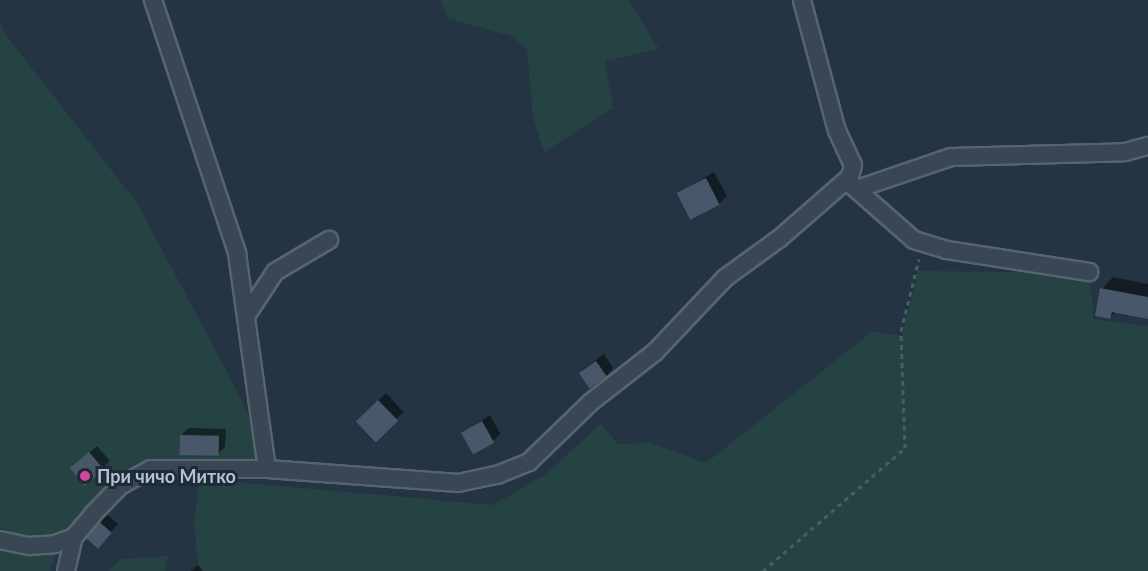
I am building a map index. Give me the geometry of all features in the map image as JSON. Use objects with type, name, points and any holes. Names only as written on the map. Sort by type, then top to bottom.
[{"type":"street","points":[[153,0],[237,253],[248,313],[267,469]]},
{"type":"street","points":[[802,0],[837,131],[853,165],[852,184]]},
{"type":"street","points":[[0,540],[29,546],[55,544],[74,537],[120,486],[151,469],[267,469],[458,483],[497,475],[528,462],[597,397],[655,352],[725,278],[852,184],[951,157],[1125,152],[1148,146]]},
{"type":"street","points":[[852,184],[914,240],[947,250],[1089,272]]},
{"type":"street","points":[[248,313],[275,272],[329,240]]},
{"type":"street","points":[[66,571],[74,537]]},
{"type":"path","points":[[763,571],[905,448],[901,331],[923,243]]},
{"type":"green space","points":[[441,0],[628,0],[659,49],[605,61],[613,108],[544,152],[533,117],[527,50],[511,36],[447,18]]},
{"type":"green space","points":[[0,22],[6,35],[137,203],[233,383],[271,464],[256,459],[248,465],[134,469],[111,479],[76,524],[52,539],[17,535],[0,528]]},
{"type":"green space","points":[[918,271],[1030,272],[1090,282],[1094,319],[1148,326],[1148,571],[202,571],[198,565],[194,523],[200,479],[493,505],[545,475],[601,424],[618,444],[650,443],[706,463],[873,331],[902,336]]},
{"type":"green space","points":[[0,541],[56,555],[50,571],[0,571]]},
{"type":"green space","points":[[168,556],[165,571],[109,571],[122,559]]},
{"type":"building","points":[[706,178],[720,205],[690,220],[677,193]]},
{"type":"building","points":[[1100,288],[1148,297],[1148,319],[1112,312],[1110,319],[1095,316]]},
{"type":"building","points":[[596,361],[607,377],[590,389],[579,373]]},
{"type":"building","points":[[378,400],[398,421],[376,442],[356,422]]},
{"type":"building","points":[[482,421],[494,443],[473,455],[461,433]]},
{"type":"building","points":[[180,435],[219,436],[219,456],[180,455]]},
{"type":"building","points":[[89,452],[104,470],[85,486],[70,468]]},
{"type":"building","points":[[96,519],[112,533],[98,549],[82,535]]},
{"type":"place","name":"При чичо Митко","points":[[85,476]]}]
